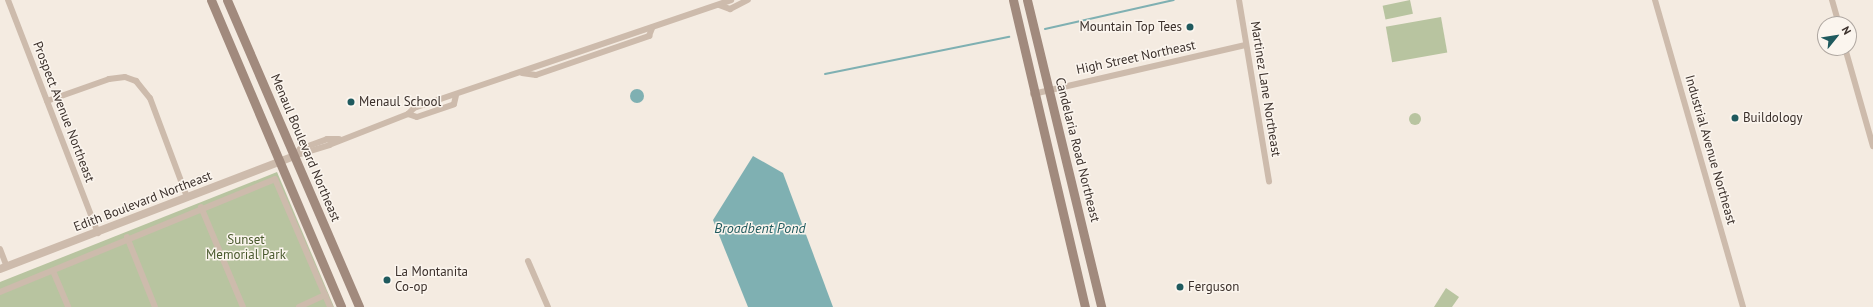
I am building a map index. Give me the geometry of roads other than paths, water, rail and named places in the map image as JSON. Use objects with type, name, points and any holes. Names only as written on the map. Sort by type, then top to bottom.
[{"type":"main road","points":[[211,0],[281,161],[341,307]]},
{"type":"main road","name":"Menaul Boulevard Northeast","points":[[227,0],[359,307]]},
{"type":"main road","points":[[1013,0],[1085,307]]},
{"type":"main road","name":"Candelaria Road Northeast","points":[[1027,0],[1101,307]]},
{"type":"street","name":"Prospect Avenue Northeast","points":[[8,0],[98,233]]},
{"type":"street","name":"Edith Boulevard Northeast","points":[[3,268],[98,233],[339,139],[408,114],[417,117],[454,104],[456,95],[522,73],[536,75],[649,36],[652,28],[730,0]]},
{"type":"street","name":"Edith Boulevard Northeast","points":[[719,5],[730,9],[748,0]]},
{"type":"street","name":"Martinez Lane Northeast","points":[[1240,0],[1245,45],[1269,182]]},
{"type":"street","name":"Industrial Avenue Northeast","points":[[1655,0],[1743,307]]},
{"type":"street","points":[[1832,0],[1837,16]]},
{"type":"street","name":"High Street Northeast","points":[[1034,94],[1048,88],[1245,45]]},
{"type":"street","points":[[1847,56],[1873,146]]},
{"type":"street","points":[[47,101],[109,79],[132,78],[144,88],[150,98],[187,197]]},
{"type":"street","points":[[0,292],[53,271],[127,237],[275,179],[330,307]]},
{"type":"street","points":[[201,207],[243,307]]},
{"type":"street","points":[[127,237],[155,307]]},
{"type":"street","points":[[0,249],[3,268]]},
{"type":"street","points":[[528,262],[548,307]]},
{"type":"street","points":[[53,271],[68,307]]},
{"type":"street","points":[[299,307],[325,296]]},
{"type":"water","points":[[634,89],[640,89],[644,93],[644,99],[640,103],[634,103],[630,99],[630,93]]},
{"type":"water","name":"Broadbent Pond","points":[[753,156],[783,173],[833,307],[748,307],[713,220]]},
{"type":"waterway","points":[[1045,29],[1174,0]]},
{"type":"waterway","points":[[825,74],[1009,37]]},
{"type":"place","name":"Mountain Top Tees","points":[[1190,27]]},
{"type":"place","name":"Menaul School","points":[[351,102]]},
{"type":"place","name":"Buildology","points":[[1735,118]]},
{"type":"place","name":"La Montanita Co-op","points":[[387,280]]},
{"type":"place","name":"Ferguson","points":[[1180,287]]},
{"type":"park label","name":"Sunset Memorial Park","points":[[246,248]]}]
